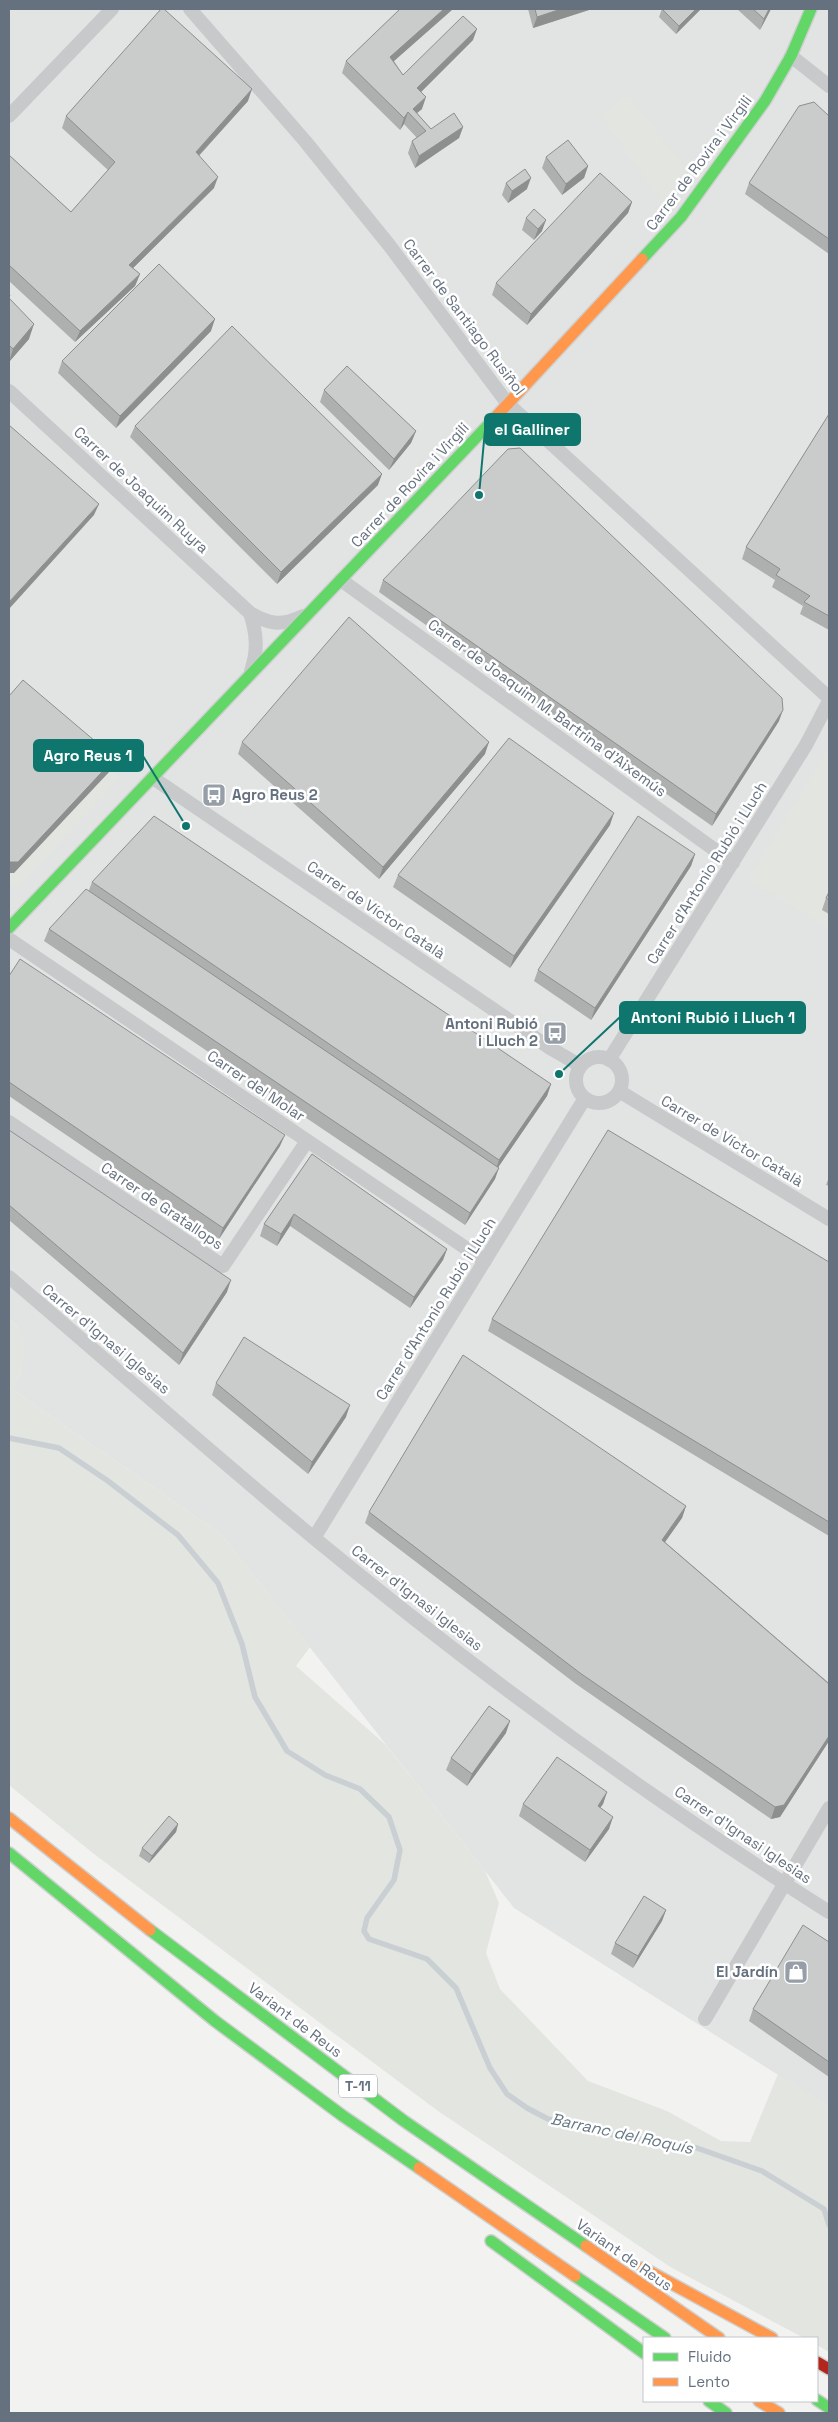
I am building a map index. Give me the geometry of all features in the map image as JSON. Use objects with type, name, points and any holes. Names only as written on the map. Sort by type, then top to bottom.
[{"type":"main road","name":"Carrer de Rovira i Virgili","points":[[10,925],[153,778],[508,404],[680,216],[725,159],[765,101],[791,56],[811,9]]},
{"type":"main road","name":"Variant de Reus","points":[[9,1818],[186,1958],[404,2121],[718,2337]]},
{"type":"main road","name":"T-11","points":[[9,1853],[215,2021],[343,2116],[664,2337]]},
{"type":"main road","points":[[343,2116],[408,2175]]},
{"type":"main road","points":[[404,2121],[545,2204]]},
{"type":"main road","points":[[484,2235],[643,2352]]},
{"type":"main road","points":[[632,2261],[770,2337]]},
{"type":"main road","points":[[818,2363],[829,2369]]},
{"type":"main road","points":[[818,2401],[829,2408]]},
{"type":"main road","points":[[710,2402],[726,2413]]},
{"type":"main road","points":[[761,2402],[779,2413]]},
{"type":"street","points":[[9,116],[112,9]]},
{"type":"street","name":"Carrer de Santiago Rusiñol","points":[[190,9],[305,141],[371,223],[508,404],[829,700]]},
{"type":"street","points":[[791,56],[829,86]]},
{"type":"street","name":"Carrer de Joaquim Ruyra","points":[[9,391],[250,613],[266,622],[278,623],[292,621],[317,606]]},
{"type":"street","name":"Carrer de Joaquim M. Bartrina d'Aixemús","points":[[341,580],[733,863]]},
{"type":"street","points":[[248,678],[255,658],[256,645],[256,630],[250,613]]},
{"type":"street","name":"Carrer d'Antonio Rubió i Lluch","points":[[610,1060],[806,745],[829,700]]},
{"type":"street","name":"Carrer de Víctor Català","points":[[153,778],[550,1048],[581,1066]]},
{"type":"street","name":"Carrer del Molar","points":[[9,939],[484,1261]]},
{"type":"street","points":[[603,1057],[610,1060],[615,1064],[622,1081],[618,1091],[612,1099],[601,1102],[585,1098],[576,1083],[577,1072],[581,1066],[592,1058],[603,1057]]},
{"type":"street","name":"Carrer de Víctor Català","points":[[618,1091],[829,1218]]},
{"type":"street","name":"Carrer d'Antonio Rubió i Lluch","points":[[314,1538],[585,1098]]},
{"type":"street","name":"Carrer de Gratallops","points":[[9,1122],[223,1266],[307,1141]]},
{"type":"street","name":"Carrer d'Ignasi Iglesias","points":[[9,1277],[314,1538],[433,1633],[554,1724],[829,1912]]},
{"type":"street","points":[[705,2019],[829,1808]]},
{"type":"shaded area","points":[[9,9],[829,9],[829,2107],[514,1908],[221,1534],[13,1390],[20,1373],[23,1341],[16,1325],[9,1318]]},
{"type":"shaded area","points":[[627,95],[688,171],[662,202],[601,115]]},
{"type":"shaded area","points":[[829,748],[829,928],[748,880]]},
{"type":"shaded area","points":[[111,770],[120,778],[18,886],[9,886],[9,873],[14,873]]},
{"type":"shaded area","points":[[9,1318],[21,1334],[24,1352],[23,1362],[13,1390],[221,1534],[310,1647],[296,1666],[386,1745],[485,1871],[499,1903],[486,1953],[500,1989],[588,2081],[667,2111],[721,2141],[750,2142],[778,2074],[829,2107],[829,2352],[818,2346],[818,2337],[802,2337],[672,2268],[438,2111],[94,1854],[9,1785]]},
{"type":"building","points":[[161,9],[164,9],[252,89],[196,152],[218,177],[129,265],[140,274],[80,331],[9,265],[9,155],[71,212],[115,162],[66,116]]},
{"type":"building","points":[[400,9],[444,9],[390,57],[403,75],[463,16],[477,29],[417,88],[426,97],[413,109],[431,129],[454,113],[463,127],[419,156],[412,141],[426,131],[408,112],[404,118],[346,61]]},
{"type":"building","points":[[535,9],[561,9],[537,17]]},
{"type":"building","points":[[662,9],[696,9],[679,26]]},
{"type":"building","points":[[753,9],[769,9],[764,19]]},
{"type":"building","points":[[814,102],[829,116],[829,239],[749,183],[799,106]]},
{"type":"building","points":[[568,140],[588,166],[566,184],[546,157]]},
{"type":"building","points":[[525,169],[531,178],[512,191],[506,183]]},
{"type":"building","points":[[600,173],[632,202],[531,314],[496,283]]},
{"type":"building","points":[[534,209],[546,220],[538,229],[526,218]]},
{"type":"building","points":[[159,264],[215,319],[120,416],[62,361]]},
{"type":"building","points":[[9,298],[34,324],[13,349],[9,345]]},
{"type":"building","points":[[232,326],[382,474],[281,572],[135,426]]},
{"type":"building","points":[[347,366],[416,431],[394,459],[324,390]]},
{"type":"building","points":[[829,414],[829,616],[804,602],[810,596],[776,575],[780,569],[746,547]]},
{"type":"building","points":[[9,425],[99,504],[9,602]]},
{"type":"building","points":[[520,448],[782,698],[783,710],[716,814],[383,580],[508,449]]},
{"type":"building","points":[[349,617],[489,742],[383,867],[242,742]]},
{"type":"building","points":[[23,680],[115,758],[18,862],[9,862],[9,696]]},
{"type":"building","points":[[509,738],[614,813],[514,956],[398,875]]},
{"type":"building","points":[[154,816],[551,1084],[499,1160],[92,882]]},
{"type":"building","points":[[638,816],[695,854],[595,1008],[538,970]]},
{"type":"building","points":[[86,889],[499,1168],[470,1213],[49,929]]},
{"type":"building","points":[[20,959],[285,1135],[223,1228],[9,1082],[9,976]]},
{"type":"building","points":[[9,1130],[231,1280],[183,1353],[9,1205]]},
{"type":"building","points":[[608,1130],[829,1262],[829,1522],[492,1319]]},
{"type":"building","points":[[312,1154],[447,1249],[414,1297],[294,1214],[281,1234],[264,1224]]},
{"type":"building","points":[[244,1337],[350,1405],[312,1462],[216,1383]]},
{"type":"building","points":[[463,1355],[686,1506],[662,1540],[829,1684],[829,1736],[784,1805],[775,1807],[580,1673],[369,1512]]},
{"type":"building","points":[[489,1706],[510,1721],[472,1774],[451,1758]]},
{"type":"building","points":[[557,1757],[607,1792],[598,1806],[613,1817],[590,1850],[523,1804]]},
{"type":"building","points":[[169,1816],[178,1824],[152,1856],[142,1848]]},
{"type":"building","points":[[644,1896],[666,1910],[638,1956],[615,1943]]},
{"type":"building","points":[[803,1925],[829,1942],[829,2062],[753,2009]]},
{"type":"waterway","name":"Barranc del Roquís","points":[[9,1438],[59,1448],[108,1481],[178,1535],[218,1583],[242,1644],[255,1697],[287,1751],[325,1775],[360,1789],[389,1817],[400,1850],[394,1880],[367,1918],[364,1931],[369,1939],[427,1959],[456,1988],[490,2068],[507,2094],[527,2108],[548,2119],[619,2136],[697,2148],[762,2171],[824,2209],[829,2225]]},
{"type":"traffic: fast","points":[[642,259],[681,217],[765,101],[791,56],[811,9]]},
{"type":"traffic: fast","points":[[9,928],[491,422]]},
{"type":"traffic: fast","points":[[9,1853],[215,2021],[343,2116],[419,2168]]},
{"type":"traffic: fast","points":[[150,1930],[404,2121],[586,2246]]},
{"type":"traffic: fast","points":[[491,2241],[643,2352]]},
{"type":"traffic: fast","points":[[575,2276],[664,2337]]},
{"type":"traffic: fast","points":[[818,2401],[829,2408]]},
{"type":"traffic: fast","points":[[710,2402],[726,2413]]},
{"type":"traffic: slow","points":[[491,422],[642,259]]},
{"type":"traffic: slow","points":[[9,1818],[150,1930]]},
{"type":"traffic: slow","points":[[419,2168],[575,2276]]},
{"type":"traffic: slow","points":[[586,2246],[718,2337]]},
{"type":"traffic: slow","points":[[643,2268],[770,2337]]},
{"type":"traffic: slow","points":[[761,2402],[779,2413]]},
{"type":"traffic: jam","points":[[818,2363],[829,2369]]},
{"type":"place","name":"el Galliner","points":[[479,495]]},
{"type":"place","name":"Agro Reus 2","points":[[214,795]]},
{"type":"place","name":"Agro Reus 1","points":[[186,826]]},
{"type":"place","name":"Antoni Rubió i Lluch 2","points":[[555,1033]]},
{"type":"place","name":"Antoni Rubió i Lluch 1","points":[[559,1074]]},
{"type":"place","name":"El Jardín","points":[[796,1972]]}]
